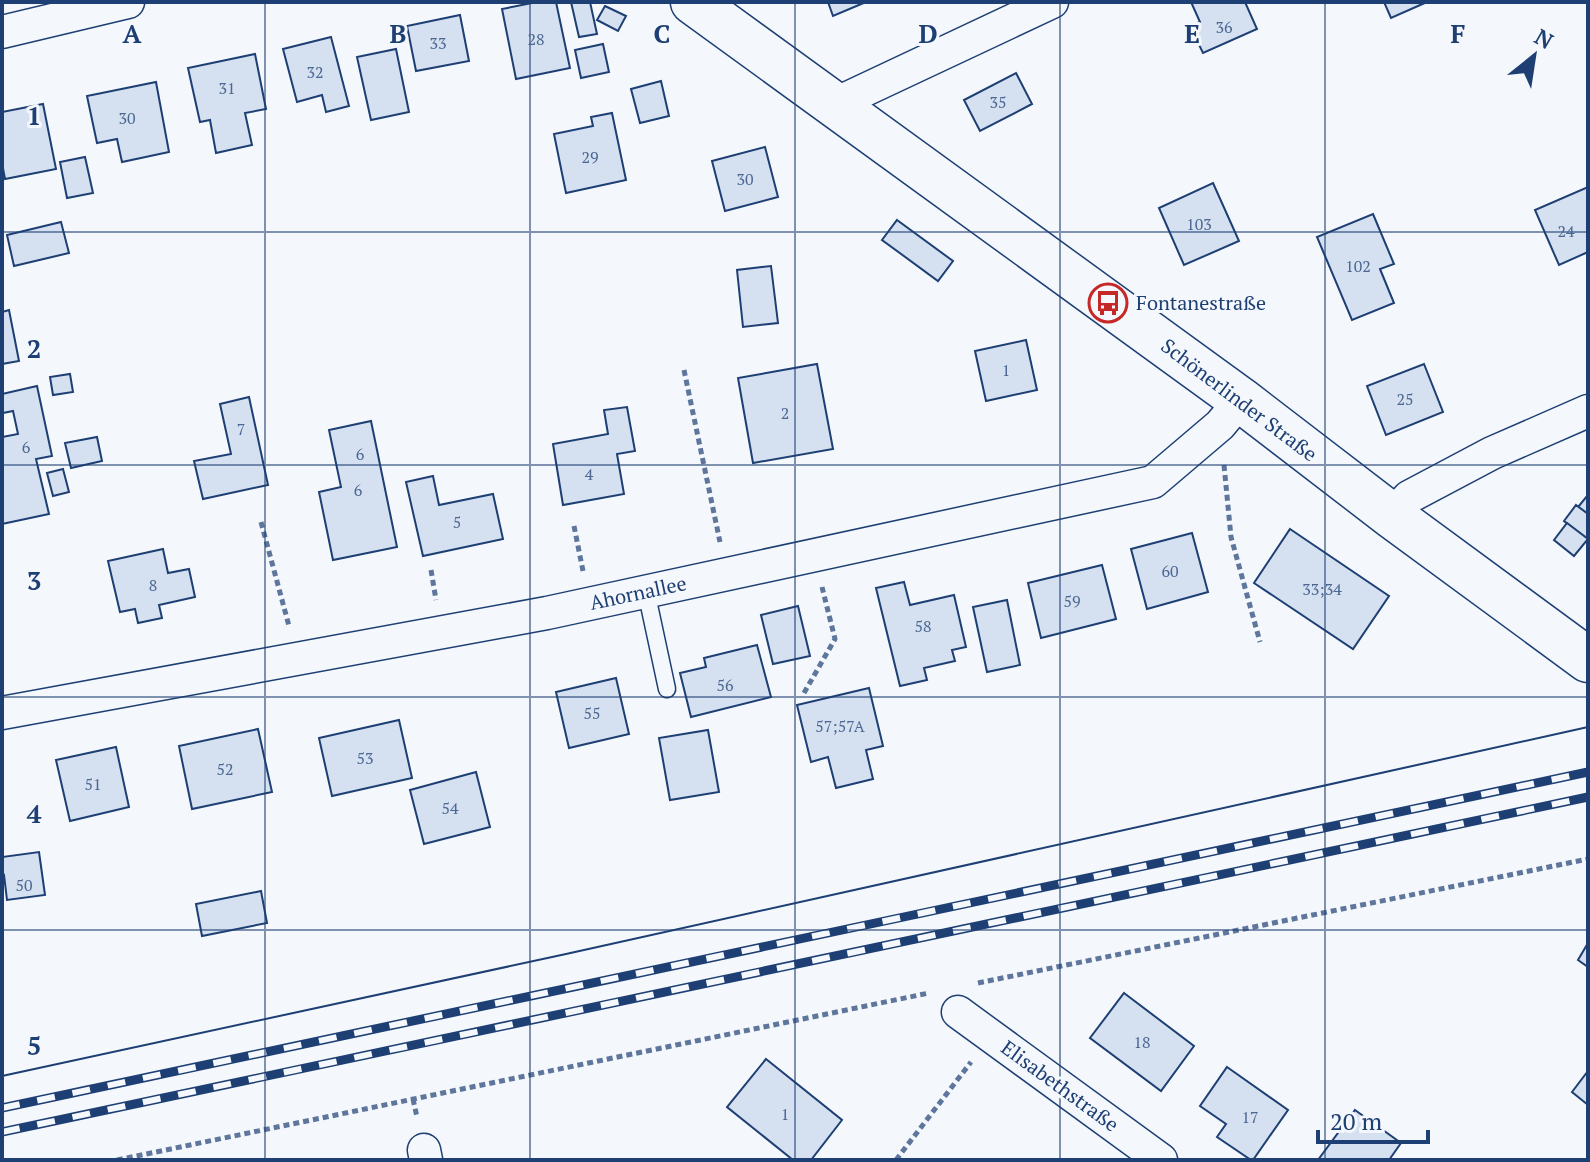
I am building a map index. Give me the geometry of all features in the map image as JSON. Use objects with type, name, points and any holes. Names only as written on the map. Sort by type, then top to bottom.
[{"type":"street","points":[[2,32],[128,2]]},
{"type":"street","name":"Schönerlinder Straße","points":[[693,2],[835,104],[1231,412],[1392,516],[1588,660]]},
{"type":"street","points":[[835,104],[1052,2]]},
{"type":"street","points":[[1392,516],[1409,497],[1492,453],[1588,411]]},
{"type":"street","name":"Ahornallee","points":[[2,713],[589,604],[1153,482],[1231,412]]},
{"type":"street","name":"Elisabethstraße","points":[[953,997],[992,1036],[1161,1160]]},
{"type":"lane","points":[[646,591],[667,689]]},
{"type":"path","points":[[684,370],[726,574]]},
{"type":"path","points":[[1231,412],[1231,537],[1260,642]]},
{"type":"path","points":[[261,522],[298,659]]},
{"type":"path","points":[[574,526],[589,604]]},
{"type":"path","points":[[804,693],[835,639],[813,555]]},
{"type":"path","points":[[117,1160],[953,997],[1588,859]]},
{"type":"path","points":[[896,1160],[992,1036]]},
{"type":"building","points":[[537,2],[556,2],[570,68],[516,79],[502,9]]},
{"type":"building","points":[[571,2],[590,2],[597,34],[579,37]]},
{"type":"building","points":[[828,2],[866,2],[833,16]]},
{"type":"building","points":[[1191,2],[1245,2],[1257,29],[1203,53],[1190,26],[1200,22]]},
{"type":"building","points":[[1384,2],[1427,2],[1391,18]]},
{"type":"building","points":[[605,6],[626,16],[618,31],[597,20]]},
{"type":"building","points":[[460,15],[469,61],[416,71],[407,26]]},
{"type":"building","points":[[331,37],[349,106],[326,112],[322,95],[297,102],[283,49]]},
{"type":"building","points":[[603,44],[609,72],[581,78],[575,50]]},
{"type":"building","points":[[396,49],[409,112],[371,120],[357,57]]},
{"type":"building","points":[[255,54],[266,109],[245,113],[252,145],[216,153],[210,120],[200,122],[188,68]]},
{"type":"building","points":[[1016,73],[1032,104],[980,131],[964,100]]},
{"type":"building","points":[[661,81],[669,116],[640,123],[631,89]]},
{"type":"building","points":[[156,82],[169,152],[122,162],[117,139],[97,143],[87,96]]},
{"type":"building","points":[[43,104],[56,169],[5,179],[2,112]]},
{"type":"building","points":[[612,113],[626,180],[566,193],[554,134],[593,126],[591,117]]},
{"type":"building","points":[[765,147],[778,197],[725,211],[712,161]]},
{"type":"building","points":[[85,157],[93,193],[67,198],[60,162]]},
{"type":"building","points":[[1213,183],[1239,241],[1184,265],[1159,208]]},
{"type":"building","points":[[1588,187],[1588,252],[1559,265],[1535,210]]},
{"type":"building","points":[[1373,214],[1394,264],[1380,269],[1394,303],[1352,320],[1317,237]]},
{"type":"building","points":[[897,220],[953,261],[938,281],[882,240]]},
{"type":"building","points":[[61,222],[69,253],[14,266],[7,235]]},
{"type":"building","points":[[771,266],[778,323],[743,327],[737,270]]},
{"type":"building","points":[[9,310],[19,361],[2,364],[2,312]]},
{"type":"building","points":[[1026,340],[1037,390],[986,401],[975,351]]},
{"type":"building","points":[[817,364],[833,449],[753,463],[738,378]]},
{"type":"building","points":[[1424,364],[1443,412],[1386,435],[1367,386]]},
{"type":"building","points":[[70,374],[73,392],[53,395],[50,377]]},
{"type":"building","points":[[37,386],[52,456],[36,459],[49,514],[2,524],[2,437],[18,434],[13,411],[3,413],[2,394]]},
{"type":"building","points":[[249,397],[268,485],[203,499],[194,461],[231,454],[220,404]]},
{"type":"building","points":[[627,407],[635,451],[617,454],[624,494],[563,505],[553,444],[608,434],[604,410]]},
{"type":"building","points":[[371,421],[397,547],[333,560],[319,492],[341,487],[329,430]]},
{"type":"building","points":[[97,437],[102,461],[71,468],[65,443]]},
{"type":"building","points":[[63,469],[69,492],[53,496],[47,473]]},
{"type":"building","points":[[433,476],[439,505],[493,494],[503,539],[423,556],[406,482]]},
{"type":"building","points":[[1588,496],[1588,514],[1578,507]]},
{"type":"building","points":[[1576,505],[1588,514],[1588,540],[1564,521]]},
{"type":"building","points":[[1567,523],[1588,539],[1574,556],[1554,540]]},
{"type":"building","points":[[1290,529],[1389,596],[1353,649],[1254,583]]},
{"type":"building","points":[[1192,533],[1208,592],[1147,609],[1131,549]]},
{"type":"building","points":[[163,549],[168,573],[189,569],[195,597],[159,605],[162,618],[138,623],[135,609],[120,612],[108,561]]},
{"type":"building","points":[[1102,565],[1116,619],[1041,638],[1028,583]]},
{"type":"building","points":[[904,582],[910,605],[954,595],[966,647],[952,650],[955,661],[924,668],[927,680],[900,686],[876,588]]},
{"type":"building","points":[[1007,600],[1020,665],[987,672],[973,607]]},
{"type":"building","points":[[798,606],[810,656],[773,664],[761,615]]},
{"type":"building","points":[[757,645],[771,697],[691,717],[680,673],[706,667],[704,658]]},
{"type":"building","points":[[616,678],[629,734],[569,748],[556,692]]},
{"type":"building","points":[[869,688],[883,746],[866,750],[873,779],[836,788],[828,757],[811,762],[797,705]]},
{"type":"building","points":[[399,720],[412,778],[332,796],[319,738]]},
{"type":"building","points":[[258,729],[272,792],[192,809],[179,746]]},
{"type":"building","points":[[708,730],[719,792],[670,800],[659,738]]},
{"type":"building","points":[[116,747],[129,807],[70,821],[56,760]]},
{"type":"building","points":[[476,772],[490,827],[424,844],[410,790]]},
{"type":"building","points":[[39,852],[45,895],[7,900],[2,857]]},
{"type":"building","points":[[261,891],[267,923],[202,936],[196,904]]},
{"type":"building","points":[[1588,943],[1588,967],[1578,960]]},
{"type":"building","points":[[1124,993],[1194,1046],[1161,1091],[1090,1038]]},
{"type":"building","points":[[766,1059],[842,1120],[811,1160],[793,1160],[727,1107]]},
{"type":"building","points":[[1227,1067],[1288,1110],[1253,1160],[1217,1137],[1226,1124],[1200,1106]]},
{"type":"building","points":[[1588,1071],[1588,1105],[1572,1092]]},
{"type":"building","points":[[1355,1110],[1401,1143],[1389,1160],[1318,1160]]},
{"type":"tram line","points":[[2,1076],[1588,727]]},
{"type":"railway","points":[[2,1108],[1588,772]]},
{"type":"railway","points":[[2,1132],[1588,797]]},
{"type":"place","name":"Fontanestraße","points":[[1108,303]]}]
